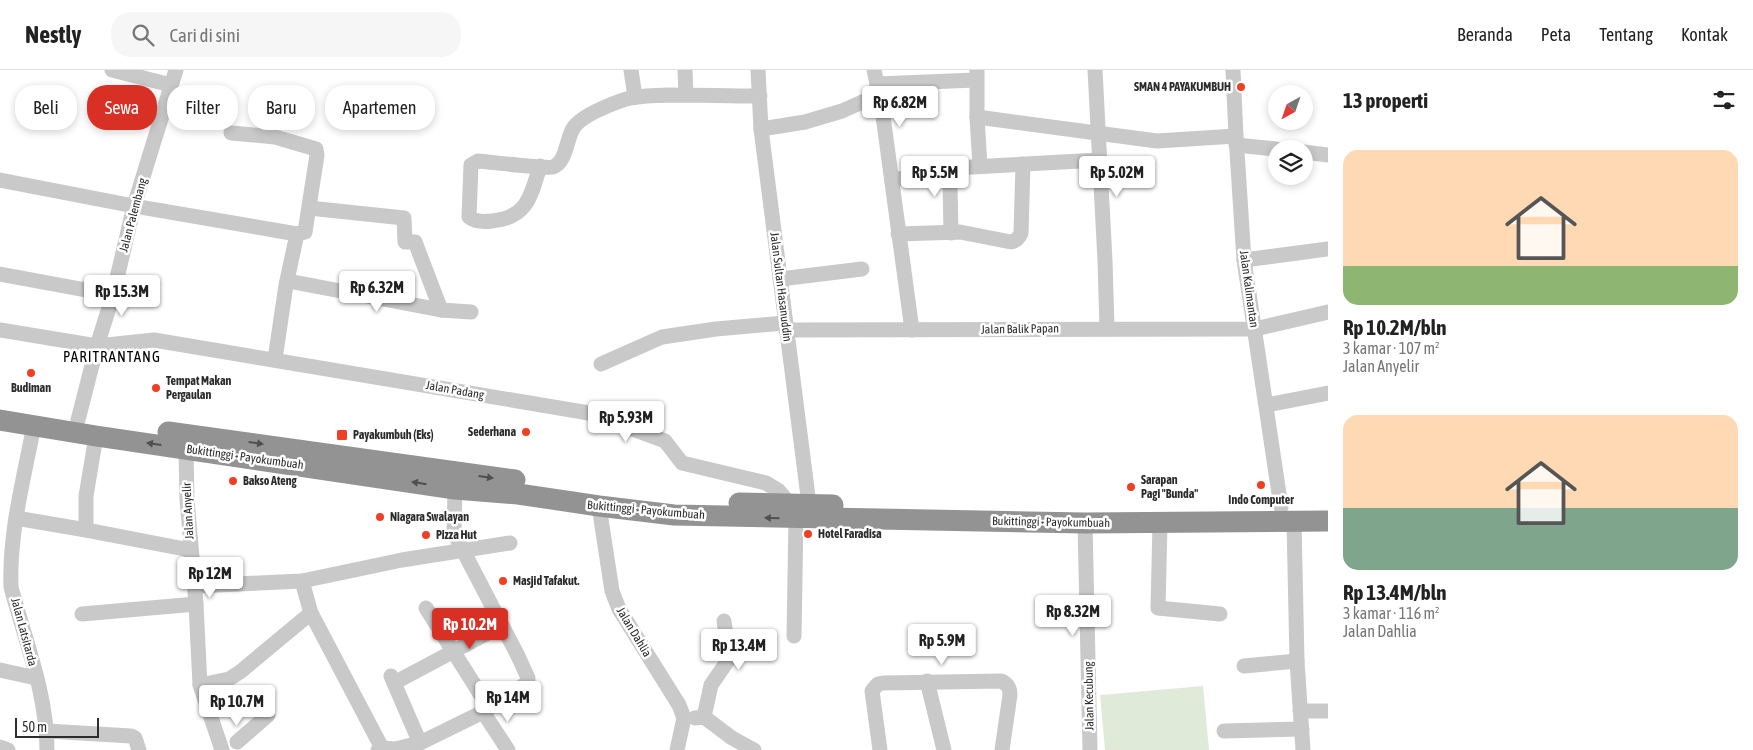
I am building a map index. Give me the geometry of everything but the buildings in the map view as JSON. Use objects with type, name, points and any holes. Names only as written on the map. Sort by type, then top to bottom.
[{"type":"highway","name":"Bukittinggi - Payokumbuah","points":[[0,407],[455,489],[518,494],[674,515],[798,508],[1056,512],[1170,518]]},
{"type":"highway","name":"Bukittinggi - Payokumbuah","points":[[0,420],[186,449],[230,447],[675,502],[1085,523],[1287,514],[1328,507]]},
{"type":"highway","name":"Bukittinggi - Payokumbuah","points":[[1287,514],[1328,521]]},
{"type":"street","points":[[112,70],[171,85]]},
{"type":"street","name":"Jalan Palembang","points":[[171,85],[176,70]]},
{"type":"street","points":[[631,70],[635,97]]},
{"type":"street","points":[[685,70],[686,95]]},
{"type":"street","name":"Jalan Sultan Hasanuddin","points":[[758,70],[761,130],[785,326],[798,508],[794,636]]},
{"type":"street","points":[[1094,70],[1107,328]]},
{"type":"street","name":"Jalan Kalimantan","points":[[1233,70],[1244,260],[1267,405],[1287,514],[1303,750]]},
{"type":"street","points":[[761,130],[842,111],[877,83],[977,75],[980,166]]},
{"type":"street","points":[[877,83],[912,330]]},
{"type":"street","points":[[540,166],[530,197],[522,210],[511,218],[483,222],[472,220],[469,217],[471,165],[473,162],[478,161],[540,166],[551,167],[560,161],[574,127],[580,121],[598,111],[635,97],[686,95],[760,96]]},
{"type":"street","name":"Jalan Palembang","points":[[78,420],[113,294],[134,206],[167,98]]},
{"type":"street","points":[[977,117],[1157,142],[1236,141],[1268,147]]},
{"type":"street","points":[[0,180],[134,206],[297,234],[305,232],[317,156],[316,149],[275,137],[231,133]]},
{"type":"street","points":[[1313,153],[1328,155]]},
{"type":"street","points":[[892,180],[954,168],[1099,160]]},
{"type":"street","points":[[898,234],[960,232],[1010,242],[1018,239],[1022,233],[1023,164]]},
{"type":"street","points":[[951,233],[950,183],[954,168]]},
{"type":"street","points":[[309,208],[404,218],[405,242],[415,242],[441,310]]},
{"type":"street","points":[[276,359],[286,285],[297,234]]},
{"type":"street","points":[[1244,260],[1328,249]]},
{"type":"street","points":[[780,279],[862,269]]},
{"type":"street","points":[[0,274],[113,294]]},
{"type":"street","points":[[288,281],[441,310],[471,312]]},
{"type":"street","name":"Jalan Balik Papan","points":[[601,364],[662,337],[716,329],[785,326],[912,330],[1255,329],[1328,312]]},
{"type":"street","name":"Jalan Padang","points":[[0,330],[97,346],[154,340],[589,413],[665,441],[682,463],[766,483],[779,491],[798,508]]},
{"type":"street","points":[[1267,405],[1328,393]]},
{"type":"street","name":"Jalan Latsitarda","points":[[34,425],[16,518],[11,568],[6,588],[44,704],[46,750]]},
{"type":"street","points":[[86,530],[86,496],[96,436]]},
{"type":"street","name":"Jalan Anyelir","points":[[186,449],[190,550],[196,604],[200,685],[222,750],[239,746],[268,715]]},
{"type":"street","points":[[302,582],[311,613],[381,749],[395,749],[420,743],[486,710],[527,683],[528,678],[454,533],[455,489]]},
{"type":"street","name":"Jalan Dahlia","points":[[599,506],[612,591],[619,609],[679,706],[684,718]]},
{"type":"street","points":[[16,518],[190,550]]},
{"type":"street","points":[[1170,518],[1158,608],[1220,614]]},
{"type":"street","name":"Jalan Kecubung","points":[[1085,523],[1090,750]]},
{"type":"street","points":[[194,586],[302,582],[402,560],[510,543]]},
{"type":"street","points":[[82,614],[196,604]]},
{"type":"street","points":[[426,608],[453,651],[508,750]]},
{"type":"street","points":[[200,685],[228,679],[240,672],[311,613]]},
{"type":"street","points":[[704,717],[711,685],[730,659],[724,621]]},
{"type":"street","points":[[420,743],[392,679],[502,626]]},
{"type":"street","points":[[1244,666],[1297,662]]},
{"type":"street","points":[[0,670],[36,678]]},
{"type":"street","points":[[927,681],[944,750]]},
{"type":"street","points":[[880,750],[872,691],[878,684],[883,683],[927,681],[1001,681],[1006,684],[1009,687],[1010,695],[1002,750]]},
{"type":"street","points":[[1300,711],[1328,711]]},
{"type":"street","points":[[677,750],[684,718],[704,717],[732,744],[754,750]]},
{"type":"street","points":[[1224,731],[1302,729]]},
{"type":"street","points":[[46,731],[131,736],[136,740],[138,750]]},
{"type":"street","points":[[0,747],[8,750]]},
{"type":"green space","points":[[1203,686],[1209,750],[1105,750],[1100,695]]},
{"type":"place","name":"SMAN 4 PAYAKUMBUH","points":[[1241,87]]},
{"type":"place","name":"Budiman","points":[[31,373]]},
{"type":"place","name":"Tempat Makan Pergaulan","points":[[156,388]]},
{"type":"place","name":"Sederhana","points":[[526,432]]},
{"type":"place","name":"Payakumbuh (Eks)","points":[[342,435]]},
{"type":"place","name":"Bakso Ateng","points":[[233,481]]},
{"type":"place","name":"Indo Computer","points":[[1261,485]]},
{"type":"place","name":"Sarapan Pagi \"Bunda\"","points":[[1131,487]]},
{"type":"place","name":"Niagara Swalayan","points":[[380,517]]},
{"type":"place","name":"Hotel Faradisa","points":[[808,534]]},
{"type":"place","name":"Pizza Hut","points":[[426,535]]},
{"type":"place","name":"Masjid Tafakut.","points":[[503,581]]},
{"type":"district","name":"PARITRANTANG","points":[[112,357]]}]
